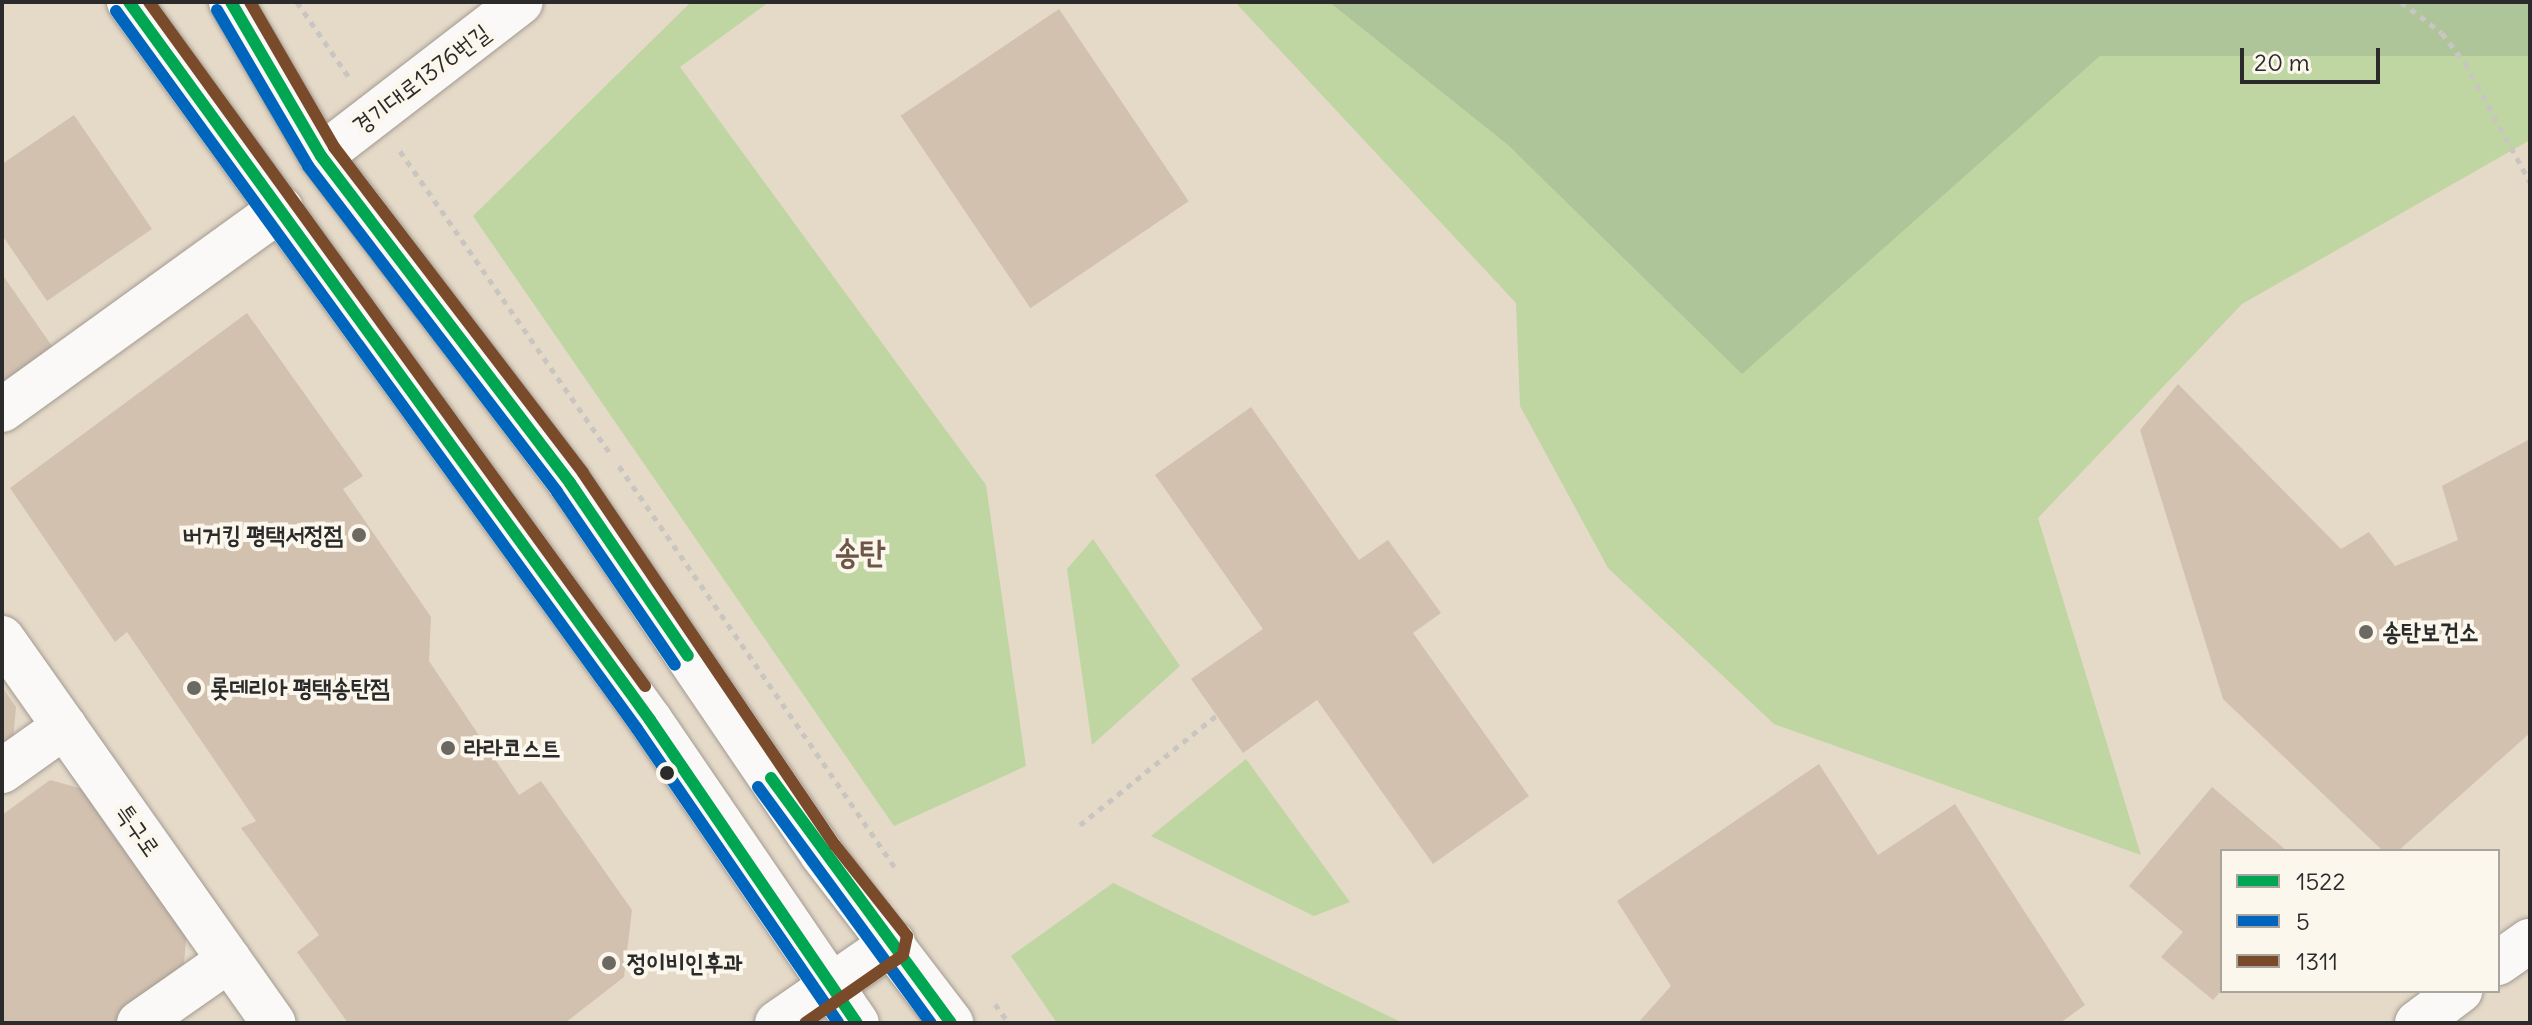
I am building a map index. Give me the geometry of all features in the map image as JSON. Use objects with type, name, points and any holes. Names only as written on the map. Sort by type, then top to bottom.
[{"type":"main road","points":[[129,2],[650,720],[857,1023]]},
{"type":"main road","points":[[231,2],[321,156],[570,483],[822,854],[893,943],[951,1023]]},
{"type":"main road","name":"경기대로1376번길","points":[[321,156],[521,2]]},
{"type":"main road","points":[[2,410],[281,209]]},
{"type":"main road","name":"특구로","points":[[2,638],[274,1023]]},
{"type":"main road","points":[[2,771],[65,726]]},
{"type":"main road","points":[[2500,962],[2530,941]]},
{"type":"main road","points":[[777,1023],[893,943]]},
{"type":"main road","points":[[139,1023],[229,960]]},
{"type":"main road","points":[[2417,1023],[2457,993]]},
{"type":"path","points":[[297,2],[903,880]]},
{"type":"path","points":[[2401,2],[2442,33],[2465,63],[2530,182]]},
{"type":"path","points":[[1080,825],[1217,715]]},
{"type":"path","points":[[992,1000],[1009,1023]]},
{"type":"green space","points":[[691,2],[769,2],[680,67],[986,485],[1026,766],[894,826],[473,216]]},
{"type":"green space","points":[[1235,2],[1329,2],[1509,146],[1742,373],[2100,56],[2530,56],[2530,140],[2242,304],[2038,518],[2141,855],[1774,724],[1608,568],[1520,406],[1516,303]]},
{"type":"green space","points":[[1329,2],[2530,2],[2530,56],[2100,56],[1742,374],[1509,146]]},
{"type":"green space","points":[[1093,539],[1180,666],[1092,745],[1067,569]]},
{"type":"green space","points":[[1246,759],[1350,902],[1314,916],[1151,836]]},
{"type":"green space","points":[[1113,883],[1403,1023],[1057,1023],[1011,956]]},
{"type":"building","points":[[1059,9],[1189,201],[1030,308],[901,116]]},
{"type":"building","points":[[74,115],[152,229],[47,301],[2,235],[2,164]]},
{"type":"building","points":[[2,274],[54,349],[2,385]]},
{"type":"building","points":[[247,313],[363,476],[343,489],[431,617],[429,661],[519,795],[541,781],[632,910],[624,977],[565,1023],[348,1023],[297,952],[319,935],[241,828],[256,821],[127,632],[115,642],[10,488]]},
{"type":"building","name":"송탄보건소","points":[[2178,384],[2341,549],[2369,532],[2395,566],[2458,540],[2442,486],[2530,439],[2530,733],[2400,849],[2381,849],[2223,699],[2140,430]]},
{"type":"building","points":[[1251,407],[1359,560],[1388,540],[1441,613],[1413,633],[1529,796],[1433,864],[1317,700],[1243,753],[1191,679],[1263,629],[1155,475]]},
{"type":"building","points":[[2,687],[16,707],[12,751],[2,758]]},
{"type":"building","points":[[1819,764],[1878,855],[1955,804],[2085,1005],[2060,1023],[1638,1023],[1671,986],[1617,901]]},
{"type":"building","points":[[50,780],[90,791],[187,930],[183,974],[113,1023],[2,1023],[2,815]]},
{"type":"building","points":[[2212,787],[2285,849],[2220,849],[2220,992],[2213,1000],[2161,957],[2183,932],[2129,886]]},
{"type":"transit line","name":"1522","points":[[129,2],[650,720],[857,1023]]},
{"type":"transit line","name":"1311","points":[[149,2],[645,686]]},
{"type":"transit line","name":"1522","points":[[231,2],[321,156],[570,483],[688,656]]},
{"type":"transit line","name":"1311","points":[[250,2],[334,147],[583,473],[835,845],[907,936],[903,955],[805,1023]]},
{"type":"transit line","name":"5","points":[[217,10],[308,166],[557,492],[675,665]]},
{"type":"transit line","name":"5","points":[[116,11],[637,729],[838,1023]]},
{"type":"transit line","name":"1522","points":[[771,778],[951,1023]]},
{"type":"transit line","name":"5","points":[[758,787],[931,1023]]},
{"type":"place","name":"버거킹 평택서정점","points":[[359,535]]},
{"type":"place","name":"송탄보건소","points":[[2366,632]]},
{"type":"place","name":"롯데리아 평택송탄점","points":[[194,688]]},
{"type":"place","name":"라라코스트","points":[[448,748]]},
{"type":"place","name":"정이비인후과","points":[[609,963]]},
{"type":"district","name":"송탄","points":[[860,552]]}]
